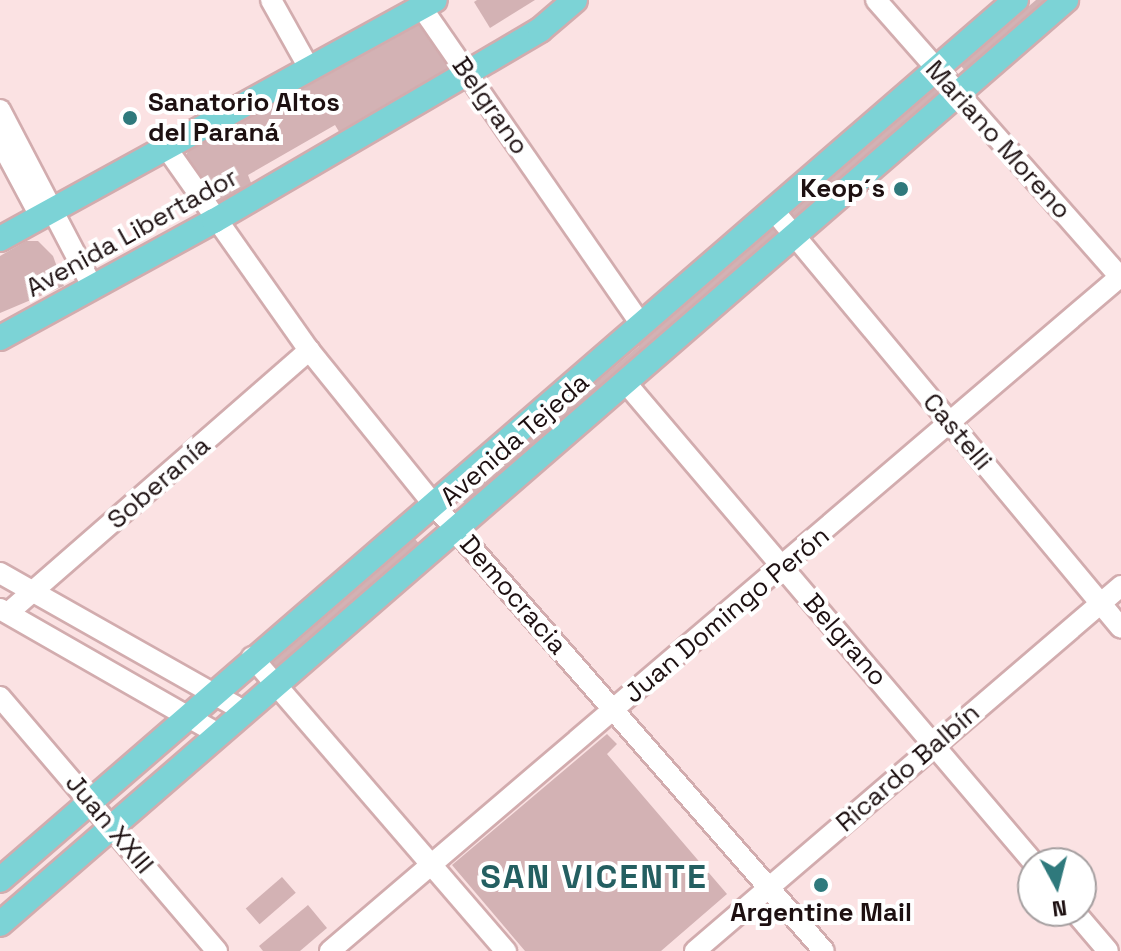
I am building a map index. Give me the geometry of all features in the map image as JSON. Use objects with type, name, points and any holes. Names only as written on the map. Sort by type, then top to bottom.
[{"type":"main road","name":"Avenida Libertador","points":[[0,338],[214,221],[467,73],[540,30],[575,0]]},
{"type":"main road","name":"Avenida Tejeda","points":[[0,880],[211,692],[434,505],[640,323],[1016,0]]},
{"type":"main road","name":"Avenida Tejeda","points":[[0,924],[1066,0]]},
{"type":"main road","points":[[0,239],[429,4]]},
{"type":"street","points":[[271,0],[309,68]]},
{"type":"street","name":"Mariano Moreno","points":[[876,0],[956,95],[1121,277]]},
{"type":"street","name":"Belgrano","points":[[429,4],[467,73],[640,323]]},
{"type":"street","points":[[0,110],[47,212]]},
{"type":"street","points":[[0,141],[92,286]]},
{"type":"street","name":"Democracia","points":[[165,146],[214,221],[309,350],[434,505],[824,951]]},
{"type":"street","name":"Castelli","points":[[774,211],[1121,628]]},
{"type":"street","name":"Juan Domingo Perón","points":[[330,951],[1121,277]]},
{"type":"street","name":"Soberanía","points":[[4,611],[35,592],[309,350]]},
{"type":"street","name":"Belgrano","points":[[625,382],[1021,847]]},
{"type":"street","points":[[0,573],[244,711]]},
{"type":"street","name":"Ricardo Balbín","points":[[695,951],[1121,586]]},
{"type":"street","points":[[4,611],[218,734]]},
{"type":"street","points":[[252,657],[506,951]]},
{"type":"street","name":"Juan XXIII","points":[[0,697],[217,951]]},
{"type":"street","points":[[1088,927],[1108,951]]},
{"type":"shaded area","points":[[535,0],[490,28],[474,2]]},
{"type":"shaded area","points":[[1036,0],[1053,0],[969,75],[960,65]]},
{"type":"shaded area","points":[[416,19],[424,22],[452,63],[450,69],[341,135],[335,125],[248,175],[253,188],[225,205],[214,203],[185,157],[190,148]]},
{"type":"shaded area","points":[[936,84],[945,96],[798,225],[789,216]]},
{"type":"shaded area","points":[[773,229],[780,232],[471,504],[458,500],[639,346],[640,335]]},
{"type":"shaded area","points":[[26,241],[38,241],[53,256],[64,286],[0,313],[0,256]]},
{"type":"shaded area","points":[[415,539],[422,547],[276,675],[269,666]]},
{"type":"shaded area","points":[[607,734],[617,744],[607,754],[727,894],[661,951],[525,951],[452,865]]},
{"type":"shaded area","points":[[282,877],[296,893],[260,924],[246,908]]},
{"type":"shaded area","points":[[308,905],[327,928],[300,951],[263,951],[259,946]]},
{"type":"place","name":"Sanatorio Altos del Paraná","points":[[130,118]]},
{"type":"place","name":"Keop´s","points":[[901,189]]},
{"type":"place","name":"Argentine Mail","points":[[821,885]]},
{"type":"district","name":"SAN VICENTE","points":[[594,877]]}]
